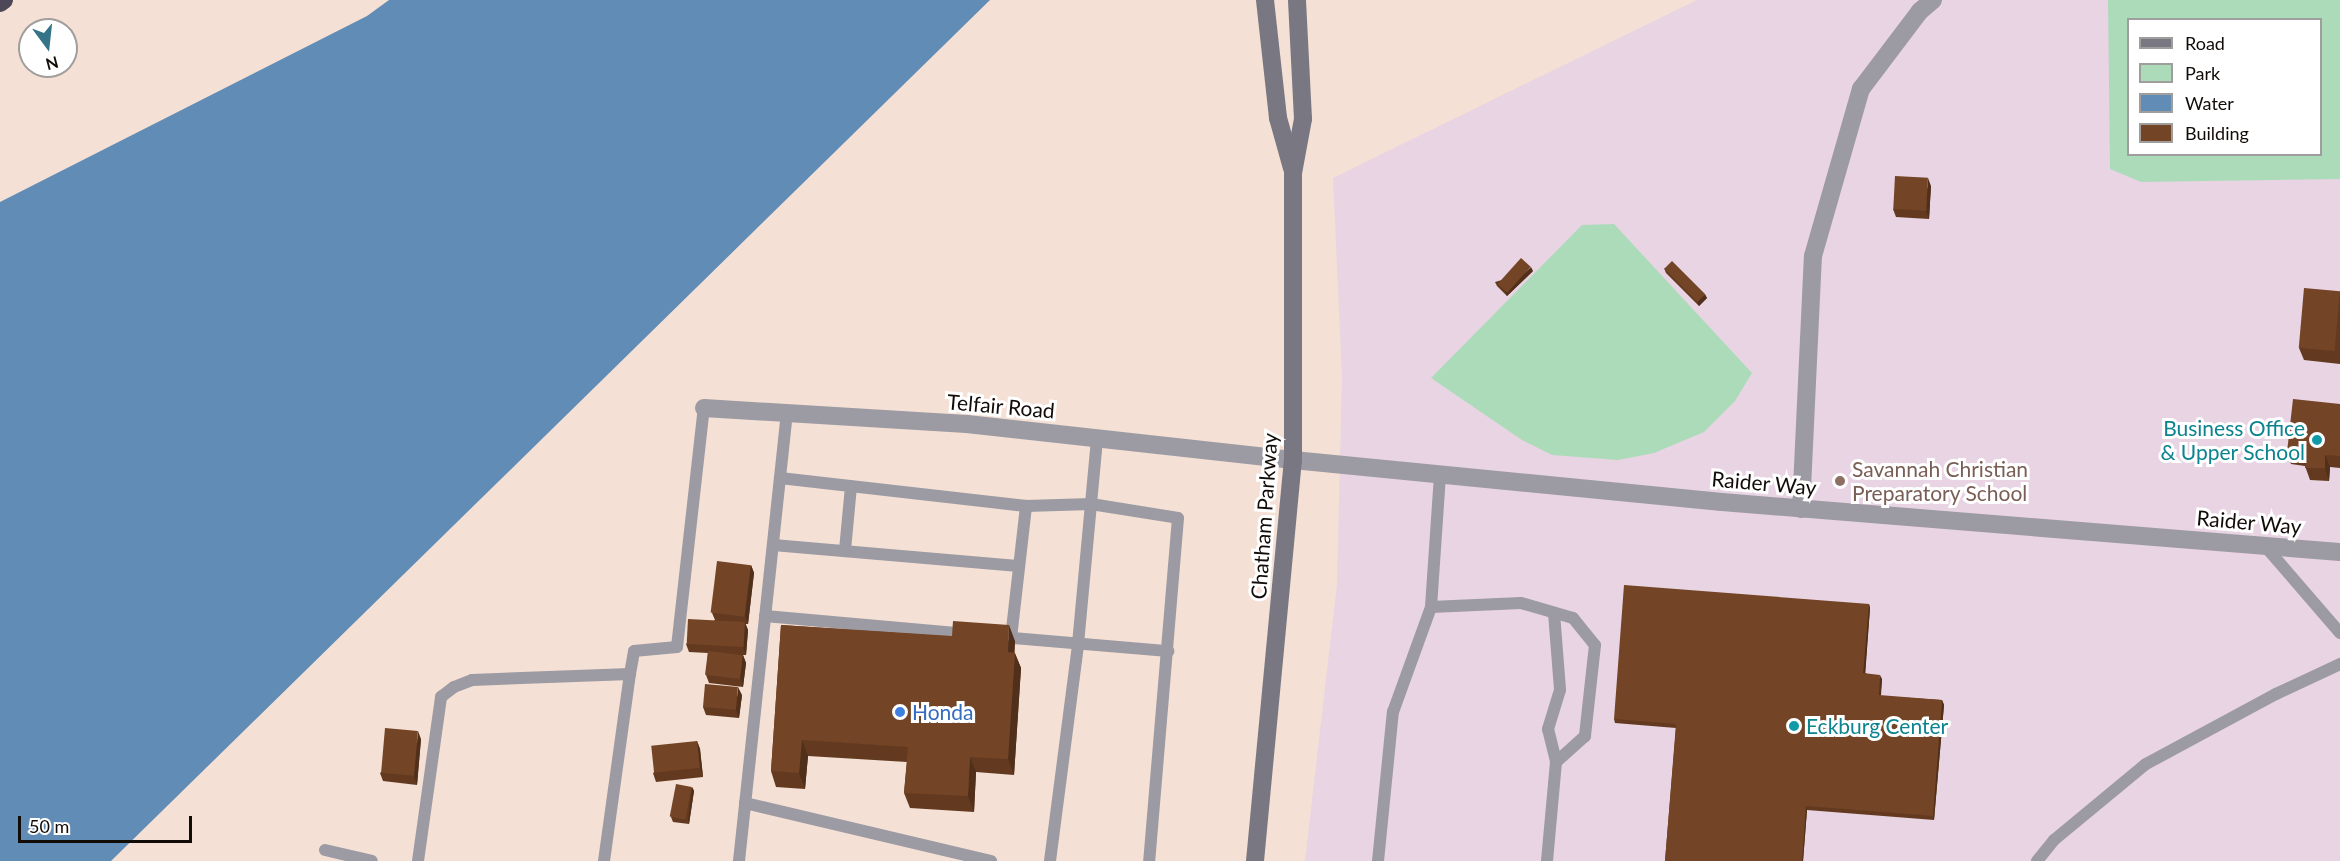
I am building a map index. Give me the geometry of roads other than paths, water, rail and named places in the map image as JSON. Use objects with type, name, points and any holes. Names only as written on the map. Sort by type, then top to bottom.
[{"type":"highway","points":[[0,3],[4,0]]},
{"type":"main road","name":"Chatham Parkway","points":[[1265,0],[1278,118],[1293,173]]},
{"type":"main road","name":"Chatham Parkway","points":[[1255,861],[1293,460],[1293,173],[1303,119],[1297,0]]},
{"type":"street","points":[[1801,509],[1813,256],[1861,89],[1920,11],[1933,0]]},
{"type":"street","name":"Telfair Road","points":[[704,408],[787,415],[966,423],[1293,460]]},
{"type":"street","name":"Raider Way","points":[[1293,460],[1801,509],[2340,552]]},
{"type":"lane","points":[[604,861],[634,651],[677,647],[704,408]]},
{"type":"lane","points":[[739,861],[787,415]]},
{"type":"lane","points":[[1050,861],[1078,644],[1097,438]]},
{"type":"lane","points":[[1378,861],[1393,712],[1431,607],[1440,474]]},
{"type":"lane","points":[[780,478],[1026,506],[1091,504],[1178,518],[1149,861]]},
{"type":"lane","points":[[846,550],[851,486]]},
{"type":"lane","points":[[1011,638],[1026,506]]},
{"type":"lane","points":[[773,545],[1019,566]]},
{"type":"lane","points":[[2265,546],[2340,633]]},
{"type":"lane","points":[[1431,607],[1521,603],[1573,618],[1595,645],[1585,736],[1556,762]]},
{"type":"lane","points":[[1547,861],[1556,762],[1548,729],[1560,690],[1554,613]]},
{"type":"lane","points":[[765,616],[1168,651]]},
{"type":"lane","points":[[2037,861],[2054,840],[2146,764],[2276,694],[2340,664]]},
{"type":"lane","points":[[418,861],[441,698],[453,687],[472,680],[630,674]]},
{"type":"lane","points":[[745,803],[991,861]]},
{"type":"lane","points":[[325,850],[372,861]]},
{"type":"water","points":[[389,0],[990,0],[111,861],[0,861],[0,202],[367,16]]},
{"type":"place","name":"Business Office & Upper School","points":[[2317,440]]},
{"type":"place","name":"Savannah Christian Preparatory School","points":[[1840,481]]},
{"type":"place","name":"Honda","points":[[900,712]]},
{"type":"place","name":"Eckburg Center","points":[[1794,726]]}]
